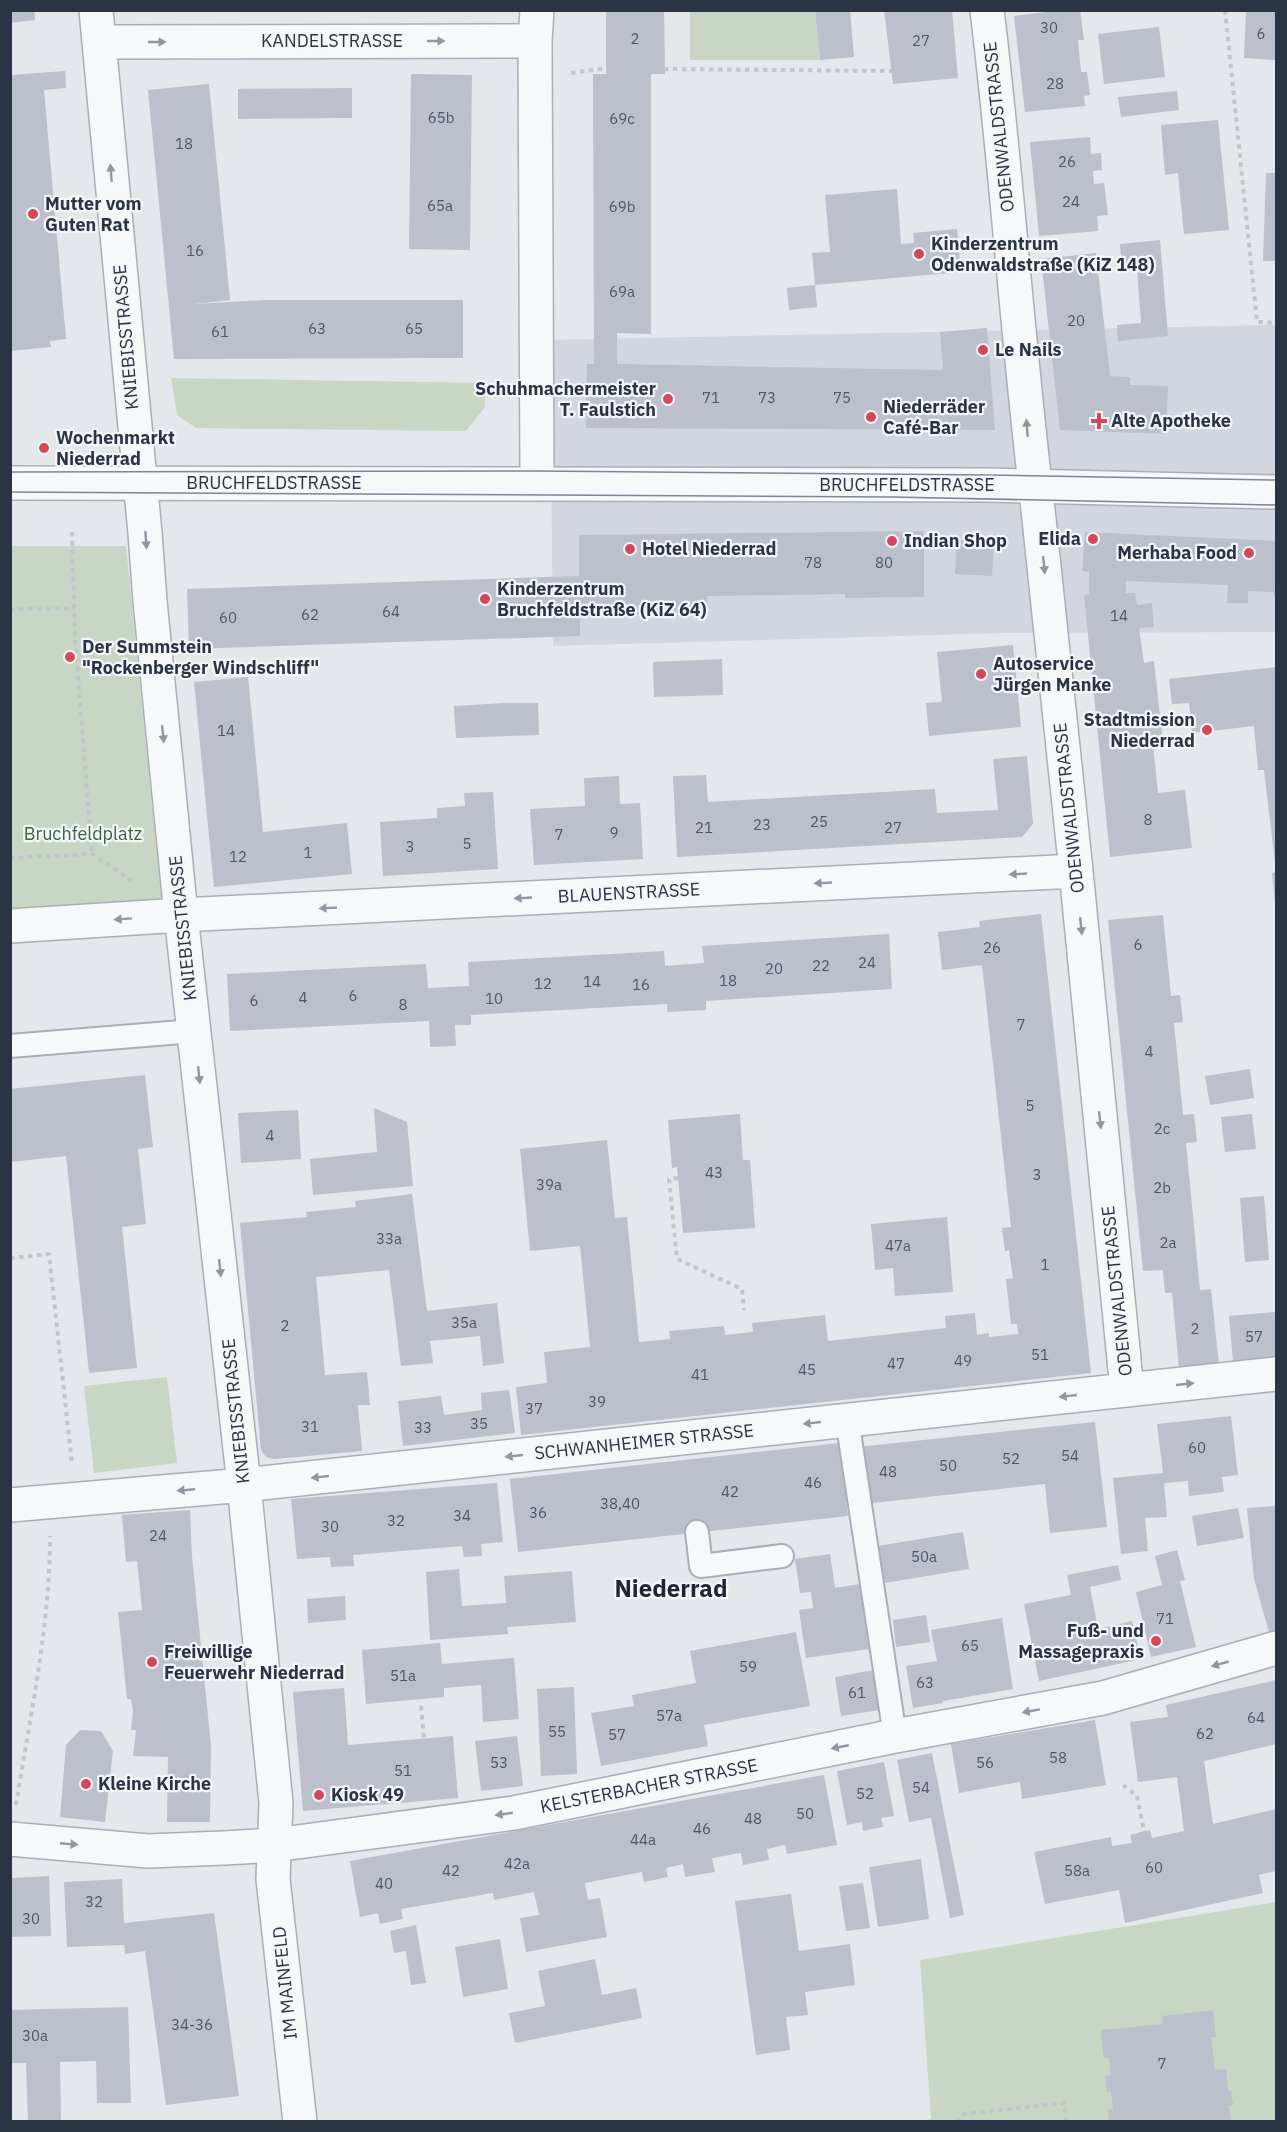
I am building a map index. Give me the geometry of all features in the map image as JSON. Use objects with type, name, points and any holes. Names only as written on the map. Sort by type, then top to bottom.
[{"type":"street","name":"ODENWALDSTRASSE","points":[[987,10],[996,84],[1028,439],[1076,871],[1127,1390]]},
{"type":"street","name":"KANDELSTRASSE","points":[[97,26],[536,26]]},
{"type":"street","name":"KNIEBISSTRASSE","points":[[97,26],[182,915],[276,1803],[275,1845]]},
{"type":"street","points":[[536,26],[537,483]]},
{"type":"street","name":"BRUCHFELDSTRASSE","points":[[10,483],[1035,486],[1276,492]]},
{"type":"street","name":"BLAUENSTRASSE","points":[[182,915],[1076,871]]},
{"type":"street","points":[[10,926],[182,915]]},
{"type":"street","name":"SCHWANHEIMER STRASSE","points":[[10,1505],[689,1448],[847,1419],[1276,1374]]},
{"type":"street","name":"KELSTERBACHER STRASSE","points":[[13,1825],[148,1851],[275,1845],[513,1813],[895,1736],[1103,1698],[1276,1648]]},
{"type":"street","name":"IM MAINFELD","points":[[275,1845],[273,1880],[300,2121]]},
{"type":"lane","points":[[10,1046],[194,1031]]},
{"type":"lane","points":[[847,1419],[895,1736]]},
{"type":"lane","points":[[698,1532],[701,1566],[782,1556]]},
{"type":"path","points":[[1225,10],[1257,322],[1276,323]]},
{"type":"path","points":[[664,69],[892,71]]},
{"type":"path","points":[[10,858],[92,854],[74,609],[72,532]]},
{"type":"path","points":[[10,609],[74,609]]},
{"type":"path","points":[[678,1178],[669,1179],[677,1259],[742,1289],[744,1310]]},
{"type":"path","points":[[10,1258],[49,1254],[62,1501],[50,1566],[39,1662],[13,1825]]},
{"type":"path","points":[[421,1706],[424,1739]]},
{"type":"path","points":[[1123,1785],[1137,1796],[1144,1832]]},
{"type":"path","points":[[957,2121],[964,2114],[1064,2103],[1066,2121]]},
{"type":"shaded area","points":[[1276,325],[1276,632],[1003,633],[553,646],[550,340]]},
{"type":"green space","points":[[690,11],[815,11],[820,60],[690,60]]},
{"type":"green space","points":[[171,378],[486,383],[485,407],[466,431],[196,428],[177,415]]},
{"type":"green space","name":"Bruchfeldplatz","points":[[11,546],[126,546],[162,903],[11,911]]},
{"type":"green space","points":[[167,1377],[177,1463],[94,1473],[84,1386]]},
{"type":"green space","points":[[1276,1902],[1276,2121],[920,2121],[931,2119],[920,1960]]},
{"type":"building","points":[[10,10],[34,10],[35,20],[10,23]]},
{"type":"building","points":[[606,10],[664,10],[665,74],[651,74],[651,334],[617,333],[617,364],[943,370],[940,332],[987,328],[995,430],[586,428],[587,364],[594,364],[593,74],[606,74]]},
{"type":"building","points":[[815,10],[850,10],[854,57],[820,60]]},
{"type":"building","points":[[884,10],[952,10],[958,78],[893,84]]},
{"type":"building","points":[[1080,10],[1084,40],[1078,40],[1081,72],[1087,72],[1090,95],[1084,96],[1085,106],[1025,112],[1014,16]]},
{"type":"building","points":[[1246,10],[1276,10],[1276,60],[1244,58]]},
{"type":"building","points":[[1159,27],[1165,77],[1104,84],[1098,34]]},
{"type":"building","name":"Mutter vom Guten Rat","points":[[65,71],[66,88],[44,90],[66,339],[50,341],[51,347],[10,351],[10,75]]},
{"type":"building","points":[[411,74],[472,75],[470,250],[409,249]]},
{"type":"building","points":[[209,84],[230,300],[195,304],[267,300],[463,300],[463,358],[174,359],[148,90]]},
{"type":"building","points":[[352,88],[352,118],[238,119],[238,89]]},
{"type":"building","points":[[1177,91],[1179,110],[1121,117],[1118,97]]},
{"type":"building","points":[[1218,120],[1229,230],[1184,234],[1178,173],[1165,175],[1161,125]]},
{"type":"building","points":[[1090,137],[1091,154],[1101,153],[1102,170],[1093,171],[1094,184],[1104,183],[1108,215],[1097,216],[1098,231],[1039,236],[1030,142]]},
{"type":"building","points":[[1266,173],[1276,173],[1276,261],[1263,261]]},
{"type":"building","points":[[897,189],[901,244],[914,243],[913,233],[957,229],[961,272],[815,285],[812,253],[830,252],[825,195]]},
{"type":"building","points":[[1160,240],[1168,336],[1118,341],[1117,325],[1141,323],[1137,268],[1122,269],[1120,244]]},
{"type":"building","points":[[1096,253],[1110,376],[1130,377],[1130,385],[1168,386],[1166,434],[1060,430],[1041,259]]},
{"type":"building","points":[[815,285],[817,307],[789,310],[787,288]]},
{"type":"building","points":[[924,531],[924,597],[845,598],[845,594],[707,596],[708,613],[580,615],[580,636],[189,649],[187,589],[579,576],[579,535]]},
{"type":"building","points":[[1085,532],[1276,541],[1276,595],[1273,595],[1274,592],[1248,591],[1248,603],[1227,603],[1228,585],[1126,581],[1126,593],[1135,593],[1137,605],[1152,603],[1154,627],[1139,628],[1144,663],[1154,661],[1163,744],[1153,745],[1158,793],[1185,790],[1192,848],[1110,857],[1084,595],[1089,594],[1089,572],[1082,571]]},
{"type":"building","points":[[957,540],[994,542],[992,576],[955,574]]},
{"type":"building","points":[[1013,645],[1021,727],[929,736],[926,703],[942,702],[937,652]]},
{"type":"building","points":[[722,659],[723,695],[654,697],[653,662]]},
{"type":"building","points":[[1276,667],[1275,863],[1264,770],[1258,770],[1254,726],[1192,733],[1189,703],[1172,704],[1169,679]]},
{"type":"building","points":[[248,677],[263,832],[347,823],[352,874],[214,887],[194,682]]},
{"type":"building","points":[[538,703],[539,735],[456,738],[454,706]]},
{"type":"building","points":[[1027,756],[1033,824],[1022,837],[677,857],[673,776],[706,775],[708,802],[935,789],[937,813],[998,810],[993,759]]},
{"type":"building","points":[[619,776],[620,804],[640,803],[643,859],[534,865],[530,809],[585,806],[584,778]]},
{"type":"building","points":[[493,792],[498,869],[383,876],[380,822],[437,818],[437,808],[465,806],[464,793]]},
{"type":"building","points":[[1276,872],[1276,903],[1275,903],[1272,873]]},
{"type":"building","points":[[1041,914],[1091,1373],[521,1435],[516,1387],[547,1383],[544,1352],[590,1347],[580,1246],[530,1251],[520,1149],[607,1140],[615,1218],[627,1217],[639,1342],[670,1339],[669,1331],[724,1326],[725,1335],[753,1332],[752,1323],[825,1315],[828,1341],[946,1328],[945,1316],[975,1313],[977,1335],[989,1333],[989,1337],[1018,1334],[1017,1324],[1011,1324],[1006,1279],[1013,1278],[1009,1250],[1005,1251],[1002,1228],[1011,1227],[982,965],[942,970],[938,932],[980,927],[979,921]]},
{"type":"building","points":[[1163,915],[1171,996],[1180,995],[1183,1022],[1174,1023],[1183,1115],[1194,1114],[1197,1142],[1186,1143],[1200,1290],[1211,1289],[1219,1365],[1179,1369],[1172,1293],[1165,1293],[1163,1270],[1143,1271],[1108,920]]},
{"type":"building","points":[[889,934],[892,989],[706,1001],[706,1010],[667,1012],[667,1004],[471,1015],[471,1025],[455,1025],[456,1046],[430,1047],[429,1021],[230,1031],[227,974],[426,964],[428,988],[469,986],[468,962],[664,951],[665,966],[704,963],[702,946]]},
{"type":"building","points":[[1250,1069],[1254,1098],[1210,1105],[1205,1076]]},
{"type":"building","points":[[145,1075],[153,1147],[138,1149],[146,1224],[122,1227],[137,1368],[89,1373],[66,1156],[10,1162],[10,1089]]},
{"type":"building","points":[[374,1108],[407,1122],[413,1186],[313,1195],[310,1159],[377,1152]]},
{"type":"building","points":[[298,1110],[301,1159],[241,1163],[238,1113]]},
{"type":"building","points":[[740,1114],[743,1160],[750,1160],[755,1228],[683,1233],[677,1167],[672,1168],[668,1120]]},
{"type":"building","points":[[1252,1114],[1256,1149],[1225,1152],[1221,1117]]},
{"type":"building","points":[[412,1194],[427,1311],[497,1303],[504,1363],[483,1366],[480,1336],[430,1341],[433,1363],[401,1366],[389,1270],[316,1277],[325,1375],[367,1372],[370,1405],[358,1405],[362,1451],[275,1459],[266,1457],[261,1450],[240,1223],[307,1217],[306,1212],[356,1207],[355,1201]]},
{"type":"building","points":[[1264,1196],[1269,1260],[1245,1262],[1240,1198]]},
{"type":"building","points":[[947,1217],[953,1292],[895,1296],[893,1268],[875,1270],[871,1224]]},
{"type":"building","points":[[1276,1312],[1276,1358],[1233,1361],[1229,1316]]},
{"type":"building","points":[[509,1390],[515,1433],[403,1446],[398,1401],[441,1396],[444,1415],[482,1410],[481,1393]]},
{"type":"building","points":[[1231,1416],[1238,1475],[1222,1477],[1224,1492],[1189,1496],[1188,1481],[1164,1483],[1167,1517],[1145,1518],[1148,1551],[1121,1554],[1113,1478],[1163,1473],[1157,1424]]},
{"type":"building","points":[[1095,1422],[1107,1527],[1050,1533],[1045,1484],[864,1504],[858,1447]]},
{"type":"building","points":[[840,1443],[848,1516],[518,1552],[510,1479]]},
{"type":"building","points":[[497,1483],[503,1542],[481,1544],[482,1556],[464,1557],[462,1546],[353,1555],[354,1566],[331,1567],[330,1557],[297,1559],[291,1499]]},
{"type":"building","points":[[1276,1506],[1276,1630],[1269,1632],[1254,1579],[1247,1508]]},
{"type":"building","points":[[1238,1508],[1244,1538],[1197,1546],[1192,1516]]},
{"type":"building","points":[[190,1510],[192,1556],[211,1746],[210,1822],[167,1822],[168,1757],[133,1756],[136,1730],[131,1730],[133,1710],[131,1699],[127,1699],[118,1612],[142,1610],[137,1561],[126,1562],[122,1515]]},
{"type":"building","points":[[963,1532],[969,1569],[885,1583],[878,1546]]},
{"type":"building","points":[[1177,1550],[1185,1580],[1180,1581],[1196,1647],[1151,1657],[1136,1592],[1162,1585],[1155,1556]]},
{"type":"building","points":[[830,1554],[835,1588],[860,1584],[869,1649],[806,1658],[799,1610],[813,1608],[811,1592],[800,1593],[795,1559]]},
{"type":"building","points":[[1118,1565],[1121,1580],[1090,1587],[1098,1629],[1132,1621],[1141,1659],[1039,1681],[1024,1604],[1071,1595],[1067,1575]]},
{"type":"building","points":[[459,1569],[462,1606],[506,1603],[504,1576],[572,1571],[576,1622],[507,1627],[508,1634],[430,1640],[426,1572]]},
{"type":"building","points":[[345,1596],[346,1620],[308,1623],[307,1599]]},
{"type":"building","points":[[926,1615],[930,1642],[896,1647],[893,1620]]},
{"type":"building","points":[[1002,1618],[1013,1689],[913,1708],[906,1666],[937,1661],[931,1630]]},
{"type":"building","points":[[796,1632],[810,1706],[704,1725],[708,1746],[601,1766],[591,1713],[634,1706],[632,1695],[696,1683],[690,1651]]},
{"type":"building","points":[[440,1643],[442,1664],[514,1658],[519,1719],[483,1722],[481,1685],[444,1688],[444,1697],[366,1704],[362,1650]]},
{"type":"building","points":[[874,1670],[880,1710],[841,1716],[835,1677]]},
{"type":"building","points":[[1276,1680],[1276,1744],[1204,1761],[1213,1824],[1276,1809],[1276,1871],[1259,1875],[1263,1893],[1125,1923],[1119,1890],[1045,1904],[1034,1852],[1111,1837],[1112,1846],[1132,1843],[1130,1835],[1150,1830],[1152,1838],[1184,1831],[1177,1777],[1138,1782],[1130,1722],[1168,1717],[1166,1705]]},
{"type":"building","points":[[574,1687],[577,1774],[541,1776],[537,1689]]},
{"type":"building","points":[[344,1688],[348,1745],[453,1736],[458,1798],[303,1811],[293,1692]]},
{"type":"building","points":[[1095,1720],[1106,1785],[1022,1799],[1020,1782],[959,1793],[951,1744]]},
{"type":"building","name":"Kleine Kirche","points":[[80,1730],[101,1731],[113,1751],[105,1822],[60,1817],[66,1745]]},
{"type":"building","points":[[517,1736],[523,1786],[481,1791],[475,1741]]},
{"type":"building","points":[[932,1753],[964,1915],[950,1918],[931,1818],[909,1822],[897,1760]]},
{"type":"building","points":[[884,1762],[894,1816],[881,1818],[883,1827],[863,1831],[862,1822],[847,1825],[837,1771]]},
{"type":"building","points":[[824,1775],[837,1845],[787,1854],[785,1845],[767,1849],[769,1860],[743,1865],[741,1853],[712,1858],[715,1872],[685,1877],[683,1864],[666,1868],[668,1877],[644,1882],[642,1872],[585,1883],[588,1900],[600,1898],[607,1937],[526,1952],[520,1918],[539,1915],[534,1892],[494,1900],[493,1893],[401,1909],[403,1919],[380,1924],[378,1913],[360,1917],[350,1861]]},
{"type":"building","points":[[921,1859],[929,1919],[878,1927],[869,1867]]},
{"type":"building","points":[[49,1876],[51,1936],[12,1937],[10,1878]]},
{"type":"building","points":[[122,1879],[124,1923],[214,1913],[239,2096],[166,2105],[145,1951],[125,1954],[124,1945],[67,1947],[64,1882]]},
{"type":"building","points":[[863,1883],[870,1928],[846,1931],[839,1886]]},
{"type":"building","points":[[791,1894],[799,1951],[850,1944],[855,1985],[805,1992],[808,2015],[786,2017],[790,2050],[756,2055],[735,1901]]},
{"type":"building","points":[[416,1925],[426,1983],[411,1985],[406,1951],[394,1953],[390,1931]]},
{"type":"building","points":[[500,1939],[508,1989],[463,1997],[455,1947]]},
{"type":"building","points":[[595,1959],[602,1995],[636,1988],[642,2018],[515,2043],[509,2013],[545,2006],[538,1971]]},
{"type":"building","points":[[128,2007],[131,2103],[97,2103],[96,2061],[60,2062],[61,2121],[28,2121],[26,2063],[10,2063],[10,2010]]},
{"type":"building","points":[[1213,2010],[1216,2037],[1211,2037],[1215,2070],[1226,2069],[1228,2091],[1231,2090],[1233,2105],[1229,2106],[1231,2121],[1109,2121],[1108,2110],[1113,2109],[1111,2091],[1107,2092],[1105,2076],[1111,2075],[1109,2058],[1104,2058],[1101,2030],[1163,2024],[1162,2016]]},
{"type":"tram line","points":[[10,472],[537,471],[1276,480]]},
{"type":"tram line","points":[[10,492],[892,497],[1276,505]]},
{"type":"place","name":"Mutter vom Guten Rat","points":[[33,214]]},
{"type":"place","name":"Kinderzentrum Odenwaldstraße (KiZ 148)","points":[[919,254]]},
{"type":"place","name":"Le Nails","points":[[983,350]]},
{"type":"place","name":"Schuhmachermeister T. Faulstich","points":[[668,399]]},
{"type":"place","name":"Niederräder Café-Bar","points":[[871,417]]},
{"type":"place","name":"Alte Apotheke","points":[[1099,421]]},
{"type":"place","name":"Wochenmarkt Niederrad","points":[[44,448]]},
{"type":"place","name":"Elida","points":[[1093,539]]},
{"type":"place","name":"Indian Shop","points":[[892,541]]},
{"type":"place","name":"Hotel Niederrad","points":[[630,549]]},
{"type":"place","name":"Merhaba Food","points":[[1249,553]]},
{"type":"place","name":"Kinderzentrum Bruchfeldstraße (KiZ 64)","points":[[485,599]]},
{"type":"place","name":"Der Summstein \"Rockenberger Windschliff\"","points":[[70,657]]},
{"type":"place","name":"Autoservice Jürgen Manke","points":[[981,674]]},
{"type":"place","name":"Stadtmission Niederrad","points":[[1207,730]]},
{"type":"place","name":"Fuß- und Massagepraxis","points":[[1156,1641]]},
{"type":"place","name":"Freiwillige Feuerwehr Niederrad","points":[[152,1662]]},
{"type":"place","name":"Kleine Kirche","points":[[86,1784]]},
{"type":"place","name":"Kiosk 49","points":[[319,1795]]},
{"type":"district","name":"Niederrad","points":[[671,1589]]}]
